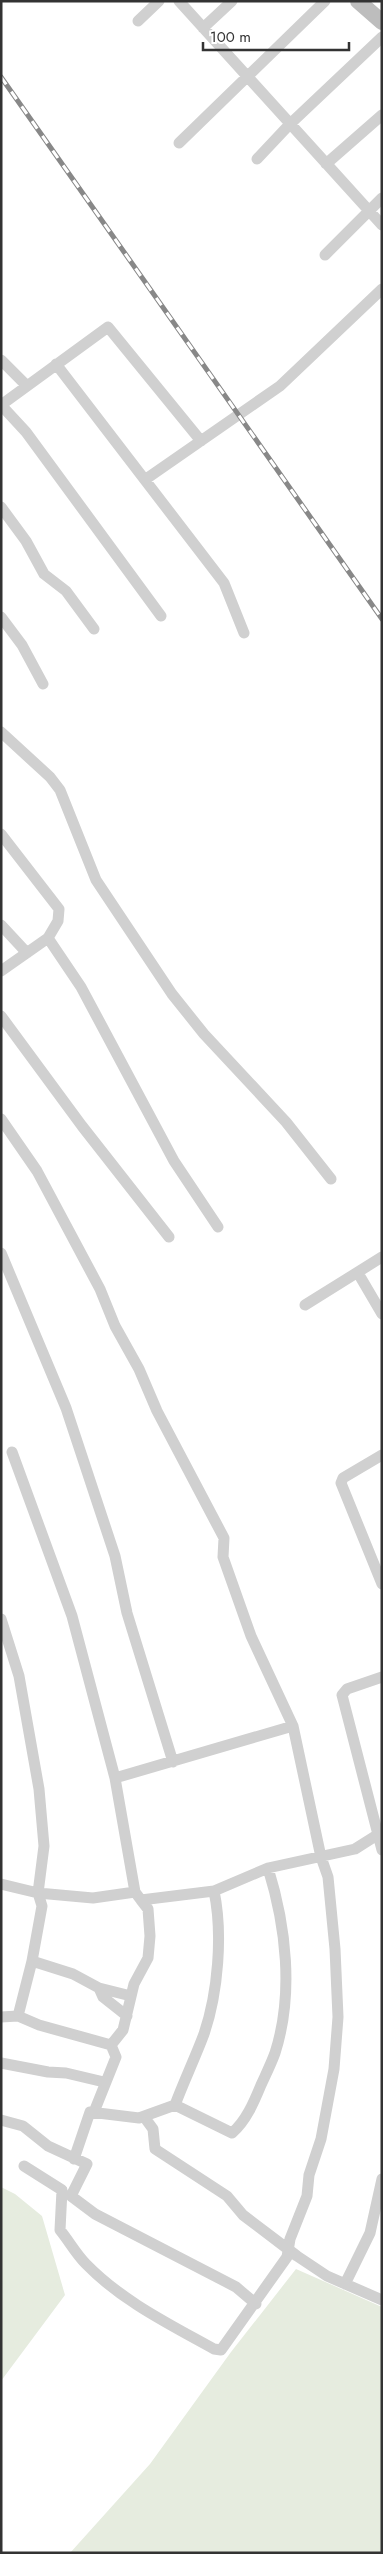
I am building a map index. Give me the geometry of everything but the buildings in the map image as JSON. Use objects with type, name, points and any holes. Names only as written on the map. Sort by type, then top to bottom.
[{"type":"street","points":[[138,21],[159,1]]},
{"type":"street","points":[[179,1],[382,225]]},
{"type":"street","points":[[203,28],[232,1]]},
{"type":"street","points":[[179,143],[325,1]]},
{"type":"street","points":[[358,1],[382,22]]},
{"type":"street","points":[[257,159],[289,124],[382,37]]},
{"type":"street","points":[[326,164],[382,115]]},
{"type":"street","points":[[325,255],[382,198]]},
{"type":"street","points":[[146,479],[297,372],[382,289]]},
{"type":"street","points":[[162,616],[26,432],[1,405],[104,329],[111,329],[200,441]]},
{"type":"street","points":[[1,360],[28,386]]},
{"type":"street","points":[[56,364],[224,583],[244,633]]},
{"type":"street","points":[[1,508],[26,541],[39,568],[66,591],[94,629]]},
{"type":"street","points":[[1,617],[22,645],[43,684]]},
{"type":"street","points":[[1,732],[50,777],[60,790],[96,880],[179,1005],[286,1122],[332,1179]]},
{"type":"street","points":[[1,834],[60,909],[58,921],[48,938],[1,971]]},
{"type":"street","points":[[1,925],[27,953]]},
{"type":"street","points":[[48,938],[81,987],[174,1161],[218,1227]]},
{"type":"street","points":[[1,1016],[82,1126],[169,1237]]},
{"type":"street","points":[[1,1119],[37,1170],[100,1289],[115,1326],[139,1370],[157,1411],[224,1538],[223,1557],[251,1636],[293,1726],[328,1877],[335,1950],[338,2017],[334,2069],[321,2139],[309,2175],[307,2196],[290,2239],[287,2256],[256,2304],[221,2350],[214,2349],[148,2313],[114,2288],[86,2263],[60,2230],[67,2193],[86,2164],[48,2146],[23,2126],[1,2120]]},
{"type":"street","points":[[1,1254],[66,1408],[115,1556],[131,1627],[173,1762]]},
{"type":"street","points":[[305,1305],[382,1257]]},
{"type":"street","points":[[358,1273],[382,1314]]},
{"type":"street","points":[[12,1452],[72,1616],[115,1778],[138,1896],[148,1909],[148,1958],[130,1996],[124,2030],[111,2045]]},
{"type":"street","points":[[382,1455],[343,1478],[341,1482],[382,1584]]},
{"type":"street","points":[[1,1619],[19,1676],[39,1789],[44,1846],[38,1893],[42,1906],[32,1961],[18,2016]]},
{"type":"street","points":[[382,1676],[347,1689],[342,1695],[382,1850]]},
{"type":"street","points":[[115,1778],[293,1726]]},
{"type":"street","points":[[1,1884],[38,1893],[94,1898],[214,1891],[268,1868],[355,1849],[379,1833]]},
{"type":"street","points":[[175,2105],[232,2133],[238,2128],[253,2104],[275,2053],[284,2005],[284,1948],[276,1893],[268,1868]]},
{"type":"street","points":[[74,2159],[90,2112],[145,2118],[175,2105],[204,2032],[211,2001],[220,1951],[218,1912],[214,1891]]},
{"type":"street","points":[[32,1961],[74,1974],[99,1988],[130,1996]]},
{"type":"street","points":[[99,1988],[103,1996],[127,2016]]},
{"type":"street","points":[[1,2017],[18,2016],[39,2025],[111,2045]]},
{"type":"street","points":[[94,2112],[104,2082],[116,2057],[111,2045]]},
{"type":"street","points":[[1,2062],[48,2072],[66,2073],[104,2082]]},
{"type":"street","points":[[145,2118],[153,2129],[155,2149],[227,2196],[243,2215],[288,2250],[327,2276],[356,2287],[382,2300]]},
{"type":"street","points":[[24,2166],[67,2193],[95,2214],[236,2287],[256,2304]]},
{"type":"street","points":[[345,2284],[370,2233],[382,2179]]},
{"type":"shaded area","points":[[1,2187],[15,2194],[42,2216],[65,2295],[1,2381]]},
{"type":"shaded area","points":[[296,2269],[382,2307],[382,2553],[70,2553],[150,2464],[231,2352]]},
{"type":"railway","points":[[1,77],[382,619]]}]
